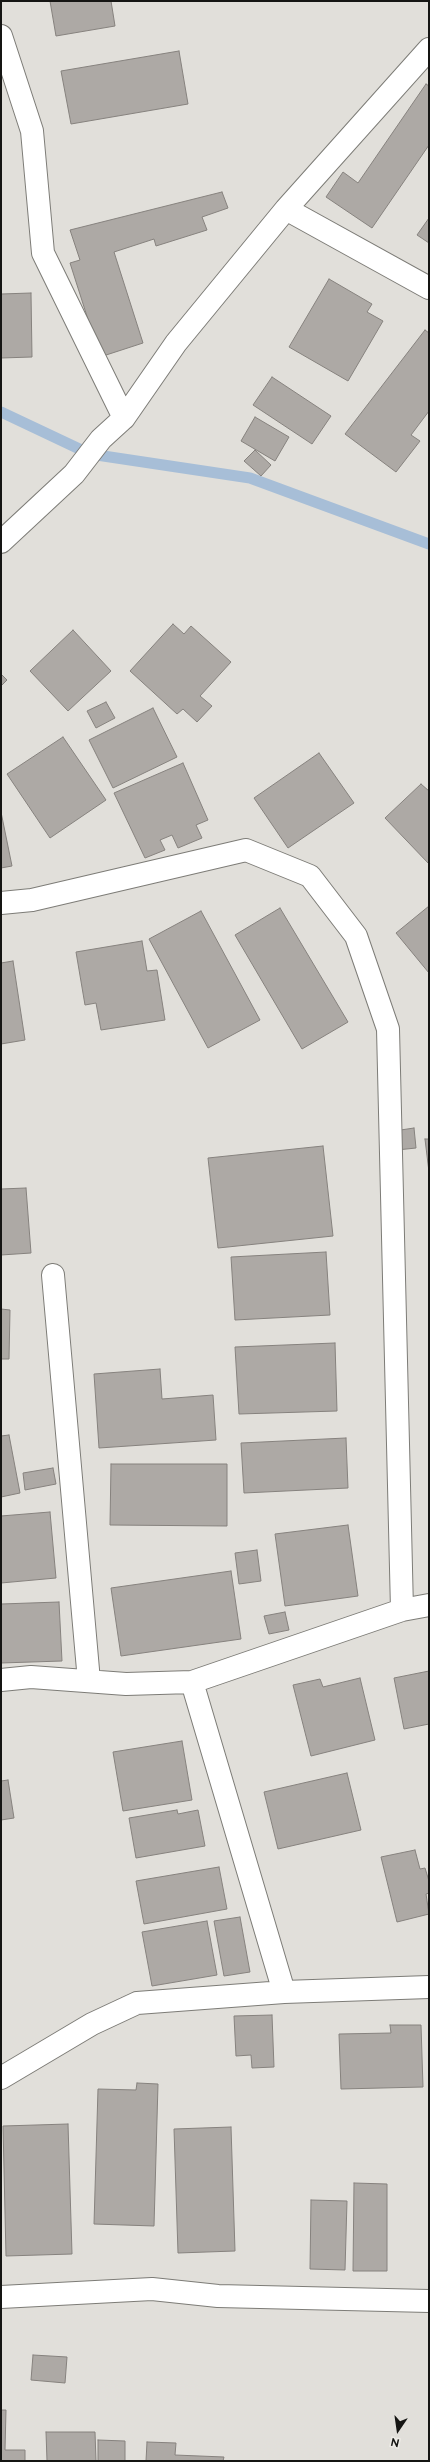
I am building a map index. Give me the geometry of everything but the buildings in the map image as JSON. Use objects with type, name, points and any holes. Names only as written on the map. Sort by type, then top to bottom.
[{"type":"street","points":[[1,36],[32,131],[43,253],[124,418]]},
{"type":"street","points":[[1,542],[74,474],[101,439],[124,418],[176,343],[286,209],[429,49]]},
{"type":"street","points":[[286,209],[429,288]]},
{"type":"street","points":[[1,903],[32,900],[246,850],[310,876],[356,936],[388,1029],[402,1610]]},
{"type":"street","points":[[53,1275],[89,1681]]},
{"type":"street","points":[[1,1680],[30,1677],[126,1684],[192,1682],[402,1610],[429,1605]]},
{"type":"street","points":[[192,1682],[284,1992]]},
{"type":"street","points":[[1,2078],[92,2024],[137,2003],[284,1992],[429,1988]]},
{"type":"street","points":[[1,2297],[152,2289],[218,2296],[429,2301]]},
{"type":"waterway","points":[[1,412],[90,454],[250,478],[429,544]]}]
